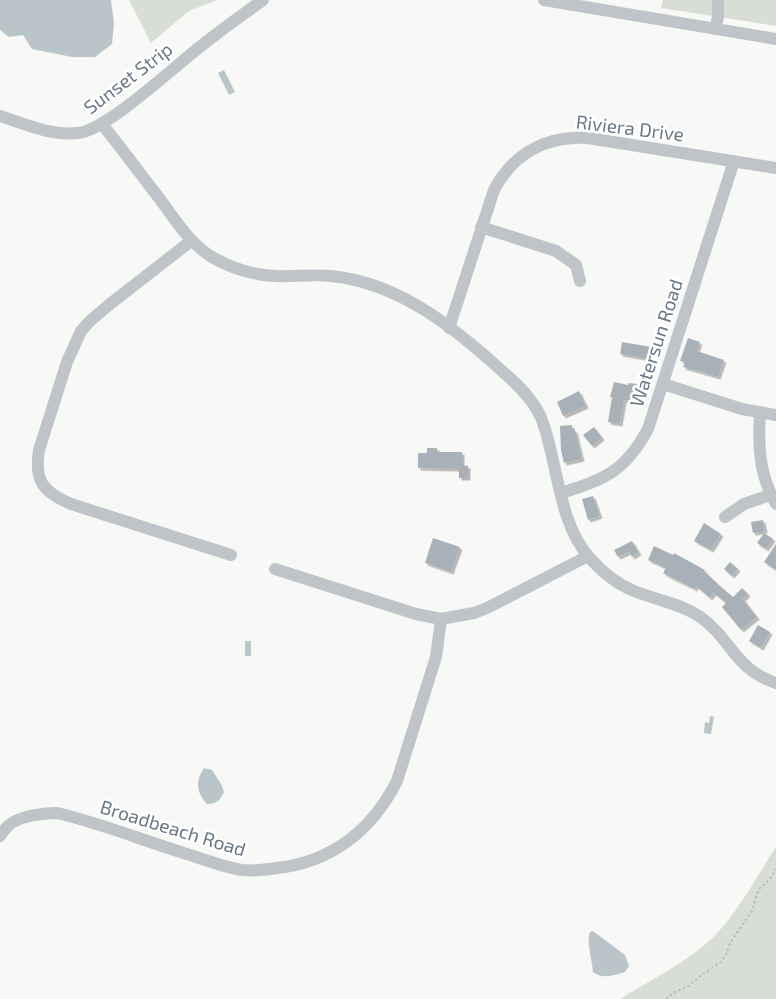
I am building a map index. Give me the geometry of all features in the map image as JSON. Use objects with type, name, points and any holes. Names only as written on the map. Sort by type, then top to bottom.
[{"type":"street","name":"Sunset Strip","points":[[0,116],[38,129],[58,133],[79,133],[91,130],[102,124],[203,44],[263,0]]},
{"type":"street","points":[[544,0],[601,5],[715,29],[776,39]]},
{"type":"street","points":[[715,29],[718,17],[718,0]]},
{"type":"street","points":[[102,124],[192,241],[201,249],[228,265],[260,275],[330,276],[365,283],[404,297],[420,306],[449,328],[512,380],[537,411],[544,428],[561,493],[572,526],[588,556],[607,574],[633,590],[676,604],[701,617],[719,634],[739,661],[757,674],[776,683]]},
{"type":"street","name":"Riviera Drive","points":[[449,328],[481,227],[498,182],[513,164],[532,149],[542,144],[563,138],[588,138],[776,168]]},
{"type":"street","name":"Watersun Road","points":[[561,493],[596,483],[617,470],[636,450],[648,429],[734,161]]},
{"type":"street","points":[[481,227],[556,251],[576,265],[580,281]]},
{"type":"street","points":[[192,241],[110,304],[81,331],[67,362],[39,450],[38,476],[44,488],[54,497],[71,504],[231,555]]},
{"type":"street","points":[[663,384],[726,405],[776,415]]},
{"type":"street","points":[[725,517],[744,504],[773,499],[763,474],[760,456],[758,437],[760,413]]},
{"type":"street","points":[[275,569],[416,614],[441,619],[474,613],[487,608],[588,556]]},
{"type":"street","name":"Broadbeach Road","points":[[0,836],[9,825],[21,819],[57,813],[210,862],[243,870],[284,868],[320,858],[352,839],[366,826],[389,797],[402,766],[436,657],[441,619]]},
{"type":"path","points":[[666,999],[673,993],[689,986],[721,962],[726,956],[730,943],[752,911],[759,888],[770,879],[776,869]]},
{"type":"shaded area","points":[[0,0],[111,0],[114,23],[112,44],[95,57],[72,57],[32,49],[23,35],[9,37],[0,30]]},
{"type":"shaded area","points":[[129,0],[217,0],[189,11],[151,43]]},
{"type":"shaded area","points":[[663,0],[776,0],[776,26],[661,8]]},
{"type":"shaded area","points":[[224,70],[235,92],[229,95],[218,73]]},
{"type":"shaded area","points":[[245,641],[251,641],[251,656],[245,656]]},
{"type":"shaded area","points":[[710,716],[714,717],[711,734],[704,733],[705,722],[709,723]]},
{"type":"shaded area","points":[[204,768],[212,770],[224,792],[220,799],[213,803],[207,804],[199,791],[199,777]]},
{"type":"shaded area","points":[[776,847],[776,999],[620,999],[685,960],[709,941],[735,911]]},
{"type":"shaded area","points":[[593,931],[625,955],[629,966],[625,972],[601,976],[593,972],[589,936],[590,932]]},
{"type":"building","points":[[688,338],[700,342],[697,351],[724,360],[718,377],[683,367],[685,362],[680,361]]},
{"type":"building","points":[[622,342],[651,347],[649,359],[620,354]]},
{"type":"building","points":[[614,382],[628,385],[629,383],[637,384],[633,402],[624,400],[620,424],[608,422],[612,397],[610,397]]},
{"type":"building","points":[[579,391],[586,406],[563,416],[557,402]]},
{"type":"building","points":[[572,425],[582,459],[564,463],[561,450],[560,426]]},
{"type":"building","points":[[594,427],[602,438],[592,446],[583,435]]},
{"type":"building","points":[[427,448],[437,448],[437,452],[462,452],[462,465],[468,466],[468,478],[459,478],[459,469],[418,468],[418,453],[427,453]]},
{"type":"building","points":[[593,496],[600,516],[588,520],[582,499]]},
{"type":"building","points":[[763,520],[765,531],[753,533],[751,522]]},
{"type":"building","points":[[704,523],[721,534],[711,550],[694,541]]},
{"type":"building","points":[[764,533],[773,539],[766,549],[757,543]]},
{"type":"building","points":[[433,538],[460,547],[451,572],[425,563]]},
{"type":"building","points":[[632,541],[639,553],[632,557],[629,552],[618,557],[614,550]]},
{"type":"building","points":[[776,544],[776,570],[764,562]]},
{"type":"building","points":[[654,546],[673,555],[674,553],[705,570],[733,597],[742,588],[748,594],[743,599],[757,617],[741,630],[722,607],[726,603],[714,593],[710,598],[696,586],[695,589],[663,573],[666,568],[648,560]]},
{"type":"building","points":[[730,562],[738,569],[732,576],[724,569]]},
{"type":"building","points":[[758,625],[770,632],[761,648],[749,641]]}]
